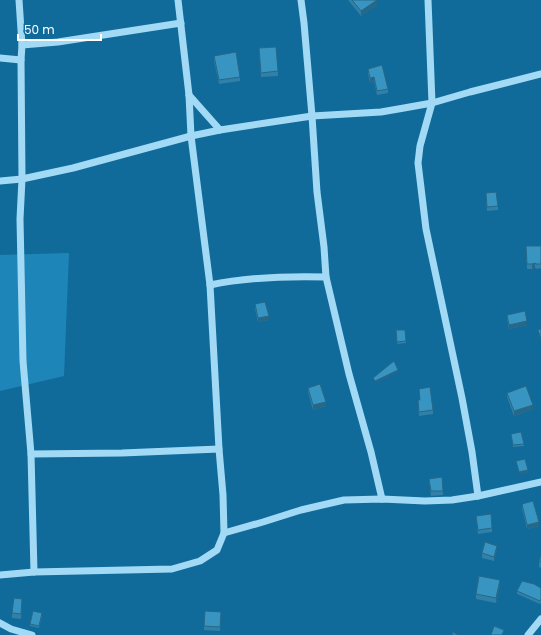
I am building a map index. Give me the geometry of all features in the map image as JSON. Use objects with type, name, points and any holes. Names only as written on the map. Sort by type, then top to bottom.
[{"type":"street","points":[[19,0],[22,45],[22,179],[20,219],[22,362],[31,454],[34,572]]},
{"type":"street","points":[[0,575],[34,572],[172,569],[200,561],[217,550],[224,533],[210,286],[191,136],[190,95],[178,0]]},
{"type":"street","points":[[301,0],[312,116],[317,192],[326,277],[349,374],[371,452],[382,499]]},
{"type":"street","points":[[428,0],[432,103],[420,146],[418,163],[426,230],[463,405],[472,452],[478,496]]},
{"type":"street","points":[[22,45],[58,42],[181,23]]},
{"type":"street","points":[[0,58],[21,60]]},
{"type":"street","points":[[0,181],[22,179],[73,168],[191,136],[220,130],[312,116],[381,112],[432,103],[541,74]]},
{"type":"street","points":[[190,95],[220,130]]},
{"type":"street","points":[[210,286],[228,282],[280,277],[326,277]]},
{"type":"street","points":[[31,454],[122,453],[219,449]]},
{"type":"street","points":[[224,533],[301,510],[344,500],[452,500],[478,496],[541,482]]},
{"type":"street","points":[[528,635],[541,619]]},
{"type":"street","points":[[0,623],[11,629],[32,635]]},
{"type":"shaded area","points":[[69,253],[64,376],[0,391],[0,255]]},
{"type":"building","points":[[352,0],[377,0],[361,11]]},
{"type":"building","points":[[276,47],[278,71],[261,73],[259,48]]},
{"type":"building","points":[[236,52],[240,77],[219,80],[214,56]]},
{"type":"building","points":[[382,65],[388,89],[377,91],[374,77],[370,78],[368,69]]},
{"type":"building","points":[[496,192],[498,206],[487,207],[486,193]]},
{"type":"building","points":[[526,246],[541,246],[541,264],[527,264]]},
{"type":"building","points":[[265,302],[269,316],[258,318],[255,304]]},
{"type":"building","points":[[525,311],[527,321],[509,325],[507,315]]},
{"type":"building","points":[[541,329],[541,339],[538,330]]},
{"type":"building","points":[[396,330],[405,330],[406,341],[397,342]]},
{"type":"building","points":[[394,361],[398,370],[375,381],[373,378]]},
{"type":"building","points":[[320,384],[326,402],[313,405],[308,388]]},
{"type":"building","points":[[526,386],[533,405],[514,411],[507,393]]},
{"type":"building","points":[[430,387],[433,410],[419,412],[419,389]]},
{"type":"building","points":[[521,432],[524,444],[513,445],[511,434]]},
{"type":"building","points":[[525,459],[528,470],[519,472],[516,461]]},
{"type":"building","points":[[442,477],[443,491],[431,491],[429,479]]},
{"type":"building","points":[[533,501],[539,522],[527,525],[522,504]]},
{"type":"building","points":[[491,514],[492,528],[478,530],[476,516]]},
{"type":"building","points":[[485,542],[497,546],[494,557],[482,553]]},
{"type":"building","points":[[479,576],[500,580],[496,598],[476,594]]},
{"type":"building","points":[[522,581],[534,584],[541,588],[540,601],[517,591]]},
{"type":"building","points":[[14,598],[22,599],[21,614],[12,613]]},
{"type":"building","points":[[33,611],[42,613],[39,626],[30,624]]},
{"type":"building","points":[[205,611],[221,612],[220,627],[204,626]]},
{"type":"building","points":[[494,626],[504,630],[502,635],[491,635]]}]
